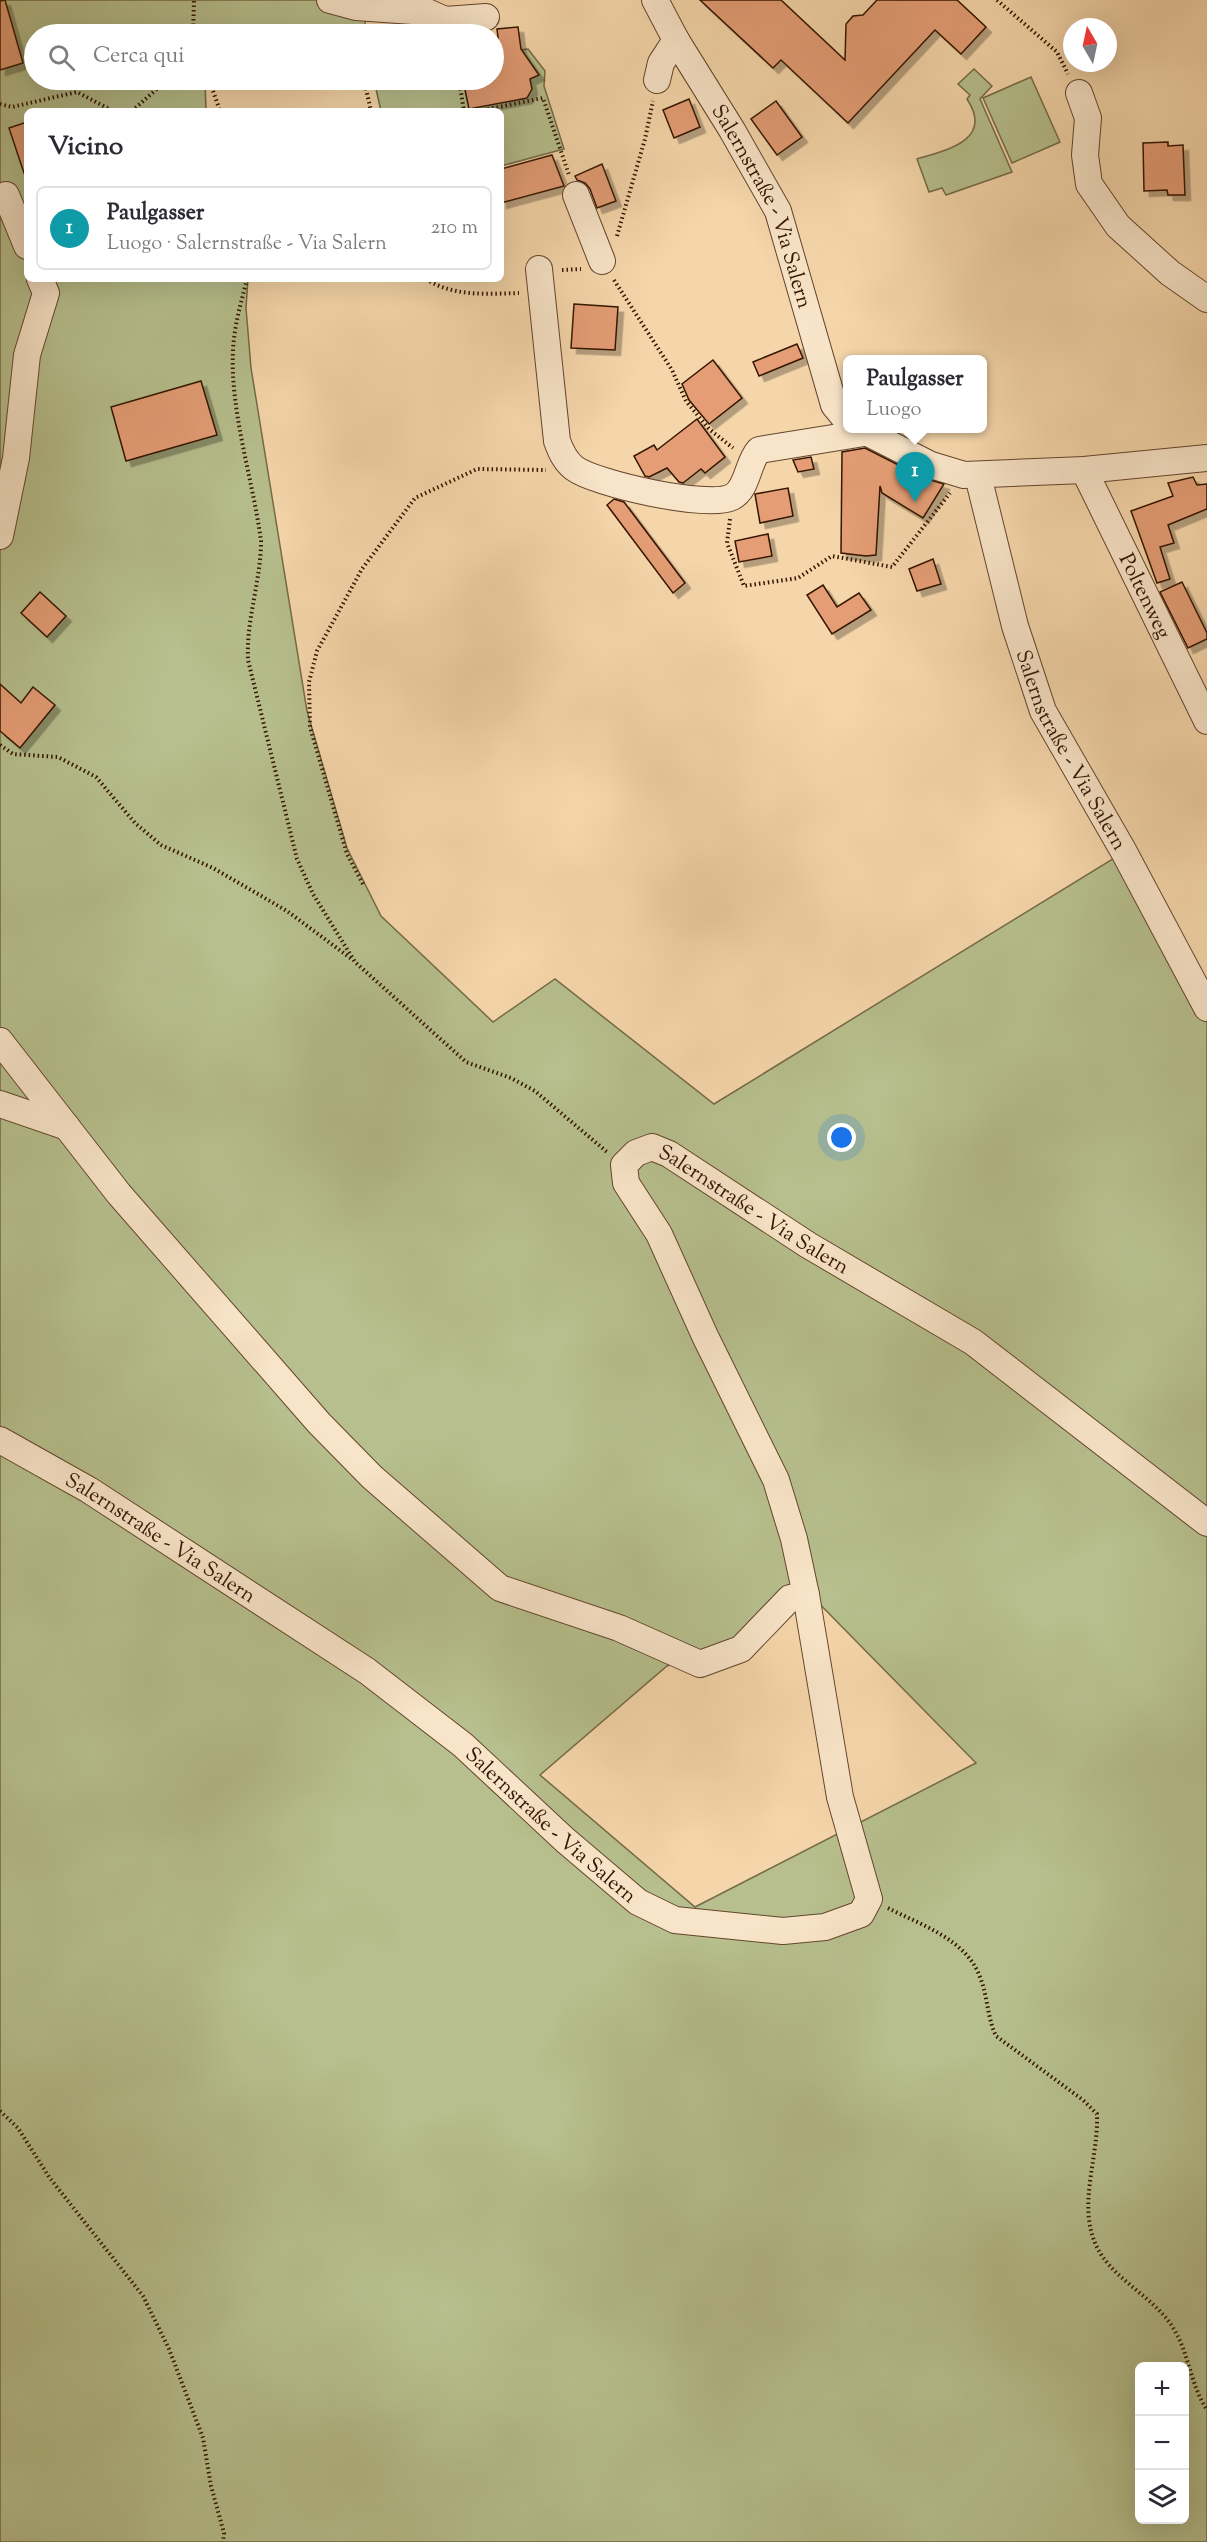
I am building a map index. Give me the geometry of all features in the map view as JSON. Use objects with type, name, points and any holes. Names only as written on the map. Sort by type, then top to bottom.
[{"type":"street","points":[[330,0],[356,7],[427,12],[445,20],[486,17]]},
{"type":"street","name":"Salernstraße - Via Salern","points":[[654,0],[778,211],[843,399]]},
{"type":"street","points":[[657,80],[661,63],[676,40]]},
{"type":"street","points":[[1078,93],[1088,118],[1085,155],[1089,184],[1118,226],[1170,273],[1207,299]]},
{"type":"street","points":[[6,195],[24,239]]},
{"type":"street","points":[[576,195],[602,261]]},
{"type":"street","points":[[540,281],[556,441],[564,459],[588,476],[617,486],[678,497],[711,499],[732,497],[742,486],[750,462],[759,450],[823,439],[843,427]]},
{"type":"street","points":[[0,536],[16,458],[27,355],[46,293],[41,282]]},
{"type":"street","points":[[823,439],[843,427]]},
{"type":"street","points":[[871,433],[931,465],[971,476],[1084,470],[1207,458]]},
{"type":"street","name":"Poltenweg","points":[[1084,470],[1207,721]]},
{"type":"street","name":"Salernstraße - Via Salern","points":[[971,476],[1015,626],[1043,711],[1124,852],[1207,1008]]},
{"type":"street","points":[[0,1041],[127,1203],[319,1424],[372,1477],[500,1588],[619,1628],[700,1664],[741,1649],[790,1598],[806,1595]]},
{"type":"street","points":[[0,1104],[67,1127]]},
{"type":"street","name":"Salernstraße - Via Salern","points":[[0,1440],[89,1490],[367,1671],[463,1745],[565,1840],[638,1902],[675,1920],[783,1931],[825,1927],[861,1914],[869,1899],[840,1797],[806,1595],[794,1539],[776,1480],[705,1336],[660,1234],[626,1183],[624,1165],[636,1153],[652,1147],[669,1154],[808,1245],[973,1342],[1207,1523]]},
{"type":"path","points":[[193,24],[194,0]]},
{"type":"path","points":[[997,0],[1057,52],[1078,93]]},
{"type":"path","points":[[432,282],[452,291],[484,295],[540,281],[602,261],[613,249],[645,139],[657,80]]},
{"type":"path","points":[[135,108],[156,90]]},
{"type":"path","points":[[366,90],[370,108]]},
{"type":"path","points":[[461,90],[464,108]]},
{"type":"path","points":[[213,91],[219,108]]},
{"type":"path","points":[[0,104],[12,107],[77,92],[107,108]]},
{"type":"path","points":[[494,108],[543,98],[560,150]]},
{"type":"path","points":[[602,261],[672,370],[686,401],[709,429],[750,462]]},
{"type":"path","points":[[246,282],[234,331],[233,354],[238,415],[261,541],[261,559],[248,630],[248,660],[297,859],[313,894],[356,962]]},
{"type":"path","points":[[363,884],[347,854],[310,727],[309,682],[317,651],[356,579],[415,498],[477,469],[522,468],[588,476]]},
{"type":"path","points":[[732,497],[727,543],[744,586],[798,578],[832,556],[892,567],[971,476]]},
{"type":"path","points":[[0,745],[13,754],[58,757],[96,777],[135,823],[161,844],[213,868],[287,911],[356,962],[466,1062],[511,1078],[535,1091],[624,1165]]},
{"type":"path","points":[[869,1899],[947,1938],[966,1954],[980,1975],[987,2000],[989,2021],[996,2036],[1083,2100],[1097,2114],[1098,2133],[1086,2210],[1091,2235],[1107,2262],[1170,2323],[1182,2342],[1198,2396],[1207,2410]]},
{"type":"path","points":[[0,2111],[18,2128],[49,2177],[143,2296],[169,2349],[203,2438],[211,2486],[224,2533],[223,2542]]},
{"type":"green space","points":[[0,0],[368,0],[365,24],[24,24],[24,90],[205,90],[206,108],[24,108],[24,282],[248,282],[246,308],[251,368],[307,711],[347,848],[381,916],[493,1022],[555,979],[714,1104],[1124,852],[1207,1008],[1207,2542],[0,2542]],"holes":[[[793,1577],[976,1763],[695,1907],[540,1775],[667,1666],[745,1640],[784,1603]]]},
{"type":"green space","points":[[528,49],[545,71],[544,86],[564,149],[504,165],[504,108],[380,108],[376,90],[504,90],[504,52]]},
{"type":"green space","points":[[974,69],[992,86],[980,99],[1012,172],[946,195],[942,188],[929,192],[917,159],[953,147],[971,134],[975,124],[974,113],[967,99],[970,95],[958,84]]},
{"type":"green space","points":[[1031,77],[1060,142],[1012,163],[983,98]]},
{"type":"building","points":[[5,0],[23,63],[0,70],[0,1]]},
{"type":"building","points":[[700,0],[781,0],[845,60],[846,24],[853,16],[863,15],[877,0],[957,0],[986,27],[961,54],[935,30],[848,123],[781,60],[773,68]]},
{"type":"building","points":[[518,27],[521,49],[539,75],[530,79],[532,89],[527,98],[469,108],[465,90],[504,90],[504,28]]},
{"type":"building","points":[[689,99],[700,127],[674,138],[663,110]]},
{"type":"building","points":[[776,101],[802,137],[777,155],[751,119]]},
{"type":"building","points":[[24,123],[24,173],[9,128]]},
{"type":"building","points":[[1168,142],[1168,146],[1183,145],[1185,195],[1168,195],[1167,190],[1144,191],[1143,143]]},
{"type":"building","points":[[552,155],[564,186],[504,202],[504,168]]},
{"type":"building","points":[[602,164],[616,201],[597,208],[590,189],[575,176]]},
{"type":"building","points":[[574,304],[618,307],[615,350],[571,348]]},
{"type":"building","points":[[797,344],[803,358],[759,376],[753,362]]},
{"type":"building","points":[[713,360],[742,398],[709,424],[689,400],[682,384]]},
{"type":"building","points":[[201,381],[217,435],[126,461],[111,407]]},
{"type":"building","points":[[697,419],[725,457],[705,473],[701,469],[683,483],[679,482],[667,468],[649,477],[645,476],[634,456],[654,445],[657,450]]},
{"type":"building","points":[[865,448],[924,478],[944,484],[923,518],[882,493],[880,486],[876,555],[866,556],[841,553],[842,452]]},
{"type":"building","points":[[811,457],[814,469],[798,472],[793,460]]},
{"type":"building","points":[[1193,477],[1197,485],[1207,484],[1207,509],[1168,525],[1174,543],[1160,547],[1170,579],[1157,583],[1131,511],[1173,496],[1168,483]]},
{"type":"building","points":[[788,488],[793,516],[760,523],[755,494]]},
{"type":"building","points":[[614,499],[624,502],[685,583],[673,593],[607,505]]},
{"type":"building","points":[[768,534],[772,556],[739,562],[735,541]]},
{"type":"building","points":[[933,559],[941,584],[917,591],[909,569]]},
{"type":"building","points":[[1182,582],[1207,633],[1207,639],[1188,648],[1160,592]]},
{"type":"building","points":[[823,585],[837,607],[859,593],[871,610],[832,634],[807,595]]},
{"type":"building","points":[[40,592],[66,616],[47,637],[21,613]]},
{"type":"building","points":[[0,684],[21,703],[33,687],[55,705],[20,748],[0,731]]},
{"type":"place","name":"Paulgasser","points":[[915,502]]}]
